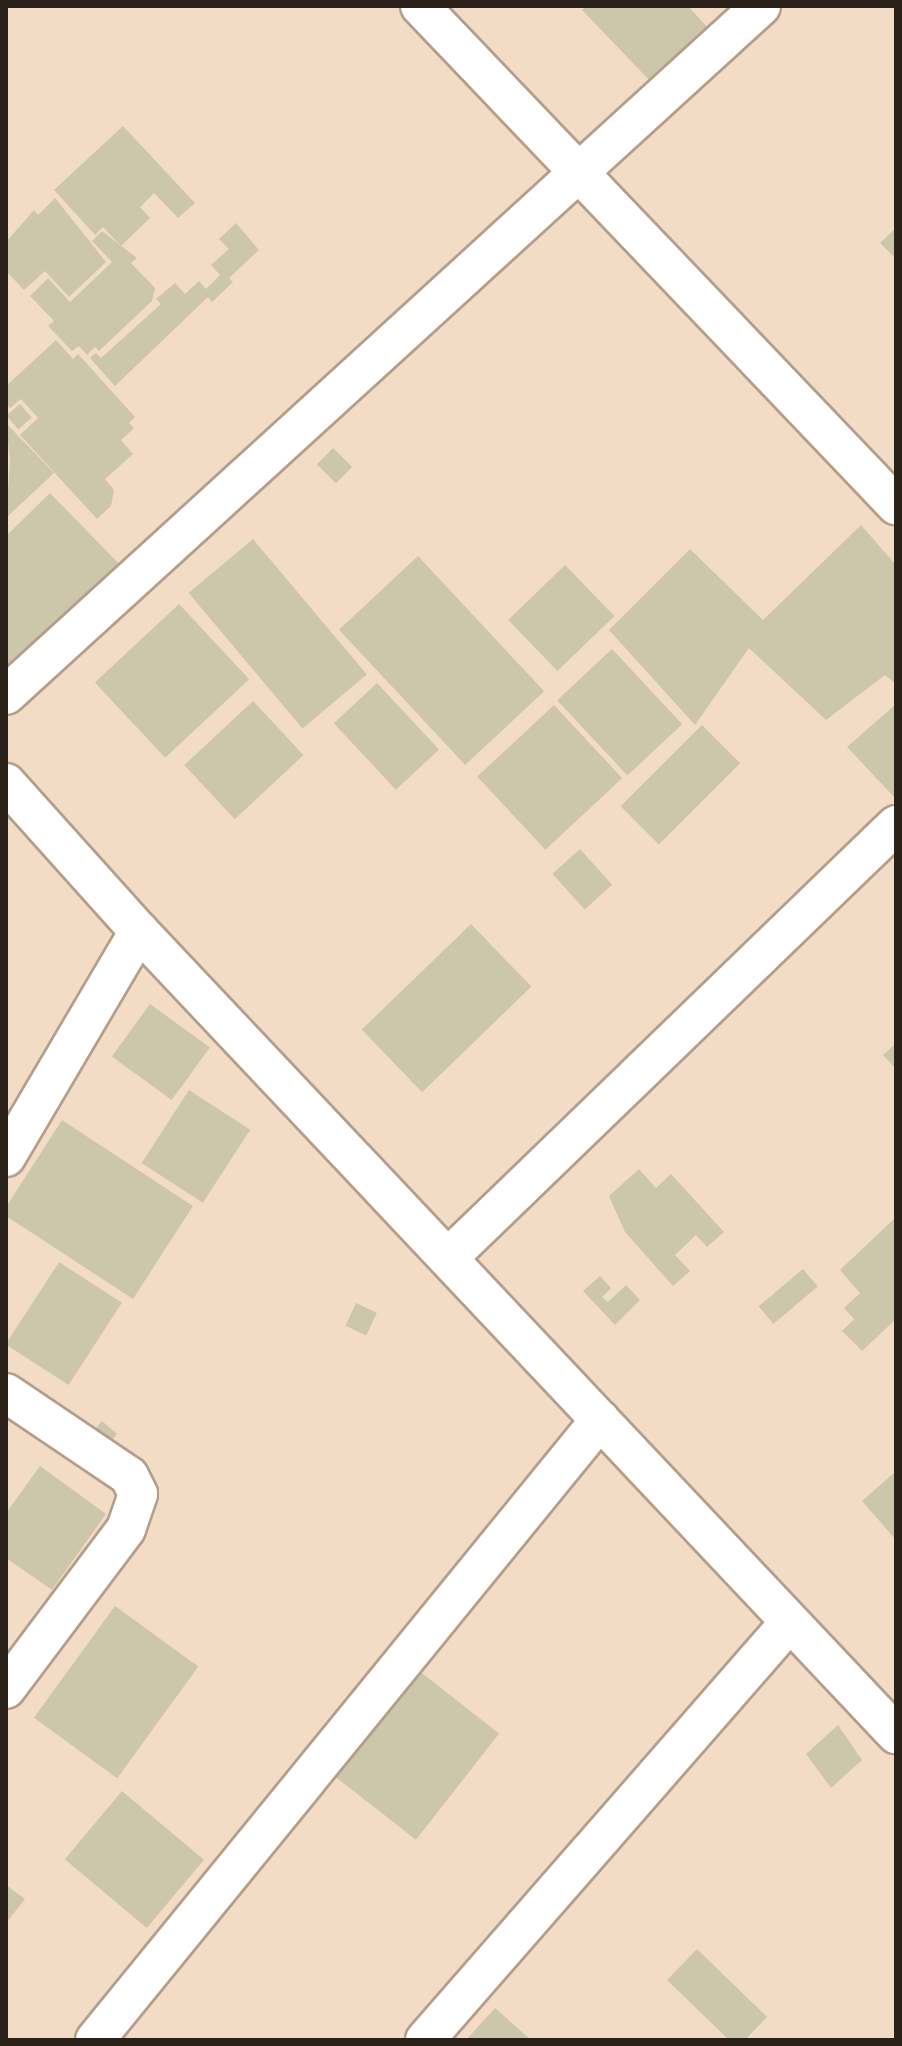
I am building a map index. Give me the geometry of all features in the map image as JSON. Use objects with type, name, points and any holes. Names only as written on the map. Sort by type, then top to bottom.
[{"type":"street","points":[[420,6],[584,173],[896,505]]},
{"type":"street","points":[[6,695],[584,173],[761,6]]},
{"type":"street","points":[[6,783],[139,931],[896,1734]]},
{"type":"street","points":[[448,1258],[896,825]]},
{"type":"street","points":[[6,1157],[139,931]]},
{"type":"street","points":[[6,1393],[129,1476],[138,1494],[126,1529],[6,1689]]},
{"type":"street","points":[[95,2040],[600,1420]]},
{"type":"street","points":[[425,2040],[789,1623]]},
{"type":"building","points":[[586,6],[688,6],[710,30],[653,84],[582,10]]},
{"type":"building","points":[[123,126],[195,203],[178,218],[154,193],[140,207],[150,218],[121,246],[103,227],[95,235],[54,190]]},
{"type":"building","points":[[55,198],[106,262],[69,297],[45,271],[24,290],[6,271],[6,242],[34,210],[38,215]]},
{"type":"building","points":[[236,223],[259,250],[229,278],[233,282],[212,302],[208,297],[115,386],[90,358],[96,353],[101,358],[161,304],[156,299],[175,283],[185,294],[199,281],[206,289],[220,275],[211,265],[229,249],[219,239]]},
{"type":"building","points":[[896,228],[896,259],[880,243]]},
{"type":"building","points":[[102,231],[137,258],[131,263],[155,288],[152,301],[99,351],[95,347],[87,355],[79,346],[72,351],[48,326],[54,321],[30,296],[48,278],[70,302],[112,262],[92,241]]},
{"type":"building","points":[[56,340],[73,359],[78,354],[135,417],[129,423],[134,428],[121,440],[133,454],[105,479],[114,490],[111,506],[97,519],[20,435],[38,418],[21,399],[10,408],[6,403],[6,386]]},
{"type":"building","points":[[20,404],[32,418],[18,429],[6,416]]},
{"type":"building","points":[[6,423],[54,473],[6,518],[10,461]]},
{"type":"building","points":[[333,448],[352,467],[336,483],[317,464]]},
{"type":"building","points":[[50,493],[127,572],[6,693],[6,536]]},
{"type":"building","points":[[861,525],[896,565],[896,684],[885,675],[826,720],[749,648],[695,725],[609,630],[690,549],[763,620]]},
{"type":"building","points":[[253,539],[367,675],[302,729],[189,593]]},
{"type":"building","points":[[418,556],[544,691],[465,765],[339,630]]},
{"type":"building","points":[[565,565],[614,616],[557,671],[508,620]]},
{"type":"building","points":[[179,604],[249,679],[165,758],[95,682]]},
{"type":"building","points":[[612,649],[682,724],[627,775],[557,700]]},
{"type":"building","points":[[377,683],[439,750],[396,790],[334,723]]},
{"type":"building","points":[[253,701],[303,755],[235,819],[184,765]]},
{"type":"building","points":[[896,704],[896,799],[847,747]]},
{"type":"building","points":[[554,705],[622,778],[545,850],[477,777]]},
{"type":"building","points":[[702,725],[740,763],[659,845],[621,806]]},
{"type":"building","points":[[580,849],[612,885],[585,909],[553,874]]},
{"type":"building","points":[[471,924],[531,987],[422,1092],[362,1030]]},
{"type":"building","points":[[150,1004],[210,1047],[172,1100],[112,1057]]},
{"type":"building","points":[[896,1043],[896,1069],[883,1055]]},
{"type":"building","points":[[189,1090],[250,1130],[203,1203],[142,1163]]},
{"type":"building","points":[[62,1120],[193,1206],[133,1299],[6,1216],[6,1207]]},
{"type":"building","points":[[639,1169],[656,1188],[671,1174],[724,1232],[707,1247],[696,1235],[675,1255],[690,1271],[673,1286],[625,1232],[609,1196]]},
{"type":"building","points":[[896,1217],[896,1319],[862,1351],[842,1331],[854,1319],[844,1308],[860,1293],[840,1270]]},
{"type":"building","points":[[59,1262],[122,1303],[69,1385],[6,1344]]},
{"type":"building","points":[[803,1269],[818,1287],[773,1324],[759,1306]]},
{"type":"building","points":[[600,1276],[611,1288],[602,1297],[608,1302],[626,1285],[640,1300],[615,1325],[583,1291]]},
{"type":"building","points":[[356,1303],[377,1313],[366,1335],[345,1326]]},
{"type":"building","points":[[102,1421],[117,1434],[101,1452],[86,1439]]},
{"type":"building","points":[[40,1466],[106,1514],[52,1590],[6,1558],[6,1513]]},
{"type":"building","points":[[896,1471],[896,1540],[862,1501]]},
{"type":"building","points":[[115,1606],[198,1667],[117,1778],[34,1718]]},
{"type":"building","points":[[414,1667],[499,1733],[416,1840],[331,1773]]},
{"type":"building","points":[[838,1725],[862,1760],[831,1788],[806,1754]]},
{"type":"building","points":[[122,1791],[204,1860],[147,1928],[65,1859]]},
{"type":"building","points":[[6,1885],[25,1899],[6,1923]]},
{"type":"building","points":[[697,1949],[767,2017],[745,2040],[729,2040],[667,1980]]},
{"type":"building","points":[[495,2008],[531,2040],[466,2040]]}]
